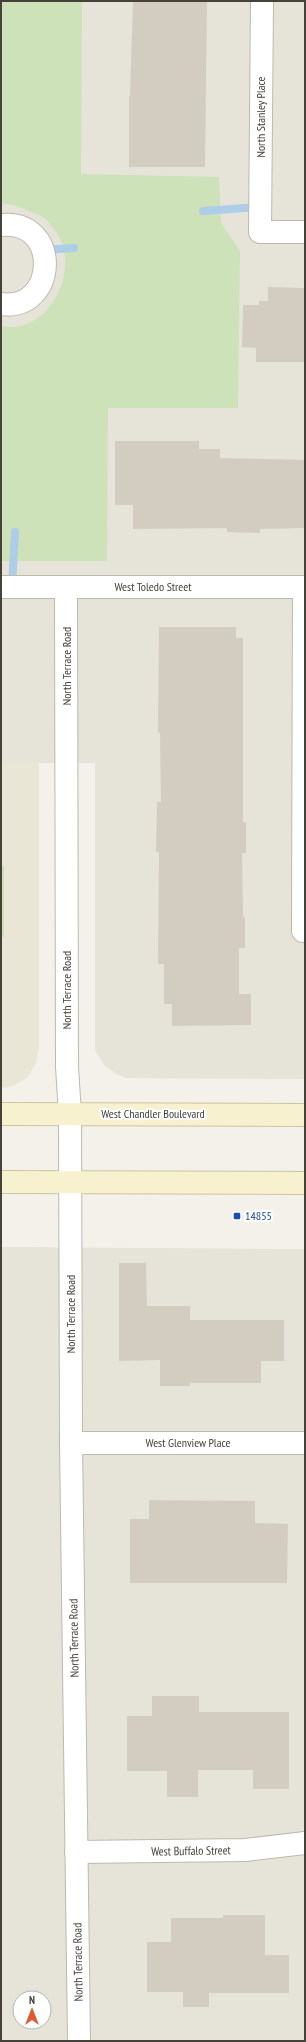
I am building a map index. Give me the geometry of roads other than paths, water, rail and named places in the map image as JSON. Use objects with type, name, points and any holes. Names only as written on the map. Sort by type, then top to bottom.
[{"type":"main road","name":"West Chandler Boulevard","points":[[1,1114],[305,1115]]},
{"type":"main road","points":[[1,1182],[305,1183]]},
{"type":"street","name":"North Stanley Place","points":[[262,1],[260,232],[305,232]]},
{"type":"street","points":[[1,224],[16,225],[27,230],[37,239],[44,250],[46,263],[44,276],[38,288],[28,297],[16,303],[1,304]]},
{"type":"street","name":"West Toledo Street","points":[[1,586],[304,587]]},
{"type":"street","name":"North Terrace Road","points":[[66,587],[67,1067],[70,1114],[71,1443],[79,2041]]},
{"type":"street","points":[[304,587],[304,931]]},
{"type":"street","name":"West Glenview Place","points":[[71,1443],[305,1443]]},
{"type":"street","name":"West Buffalo Street","points":[[76,1852],[245,1850],[305,1843]]},
{"type":"waterway","points":[[203,211],[259,207]]},
{"type":"waterway","points":[[44,250],[74,248]]},
{"type":"waterway","points":[[12,586],[15,532]]},
{"type":"place","name":"14855","points":[[237,1216]]}]
